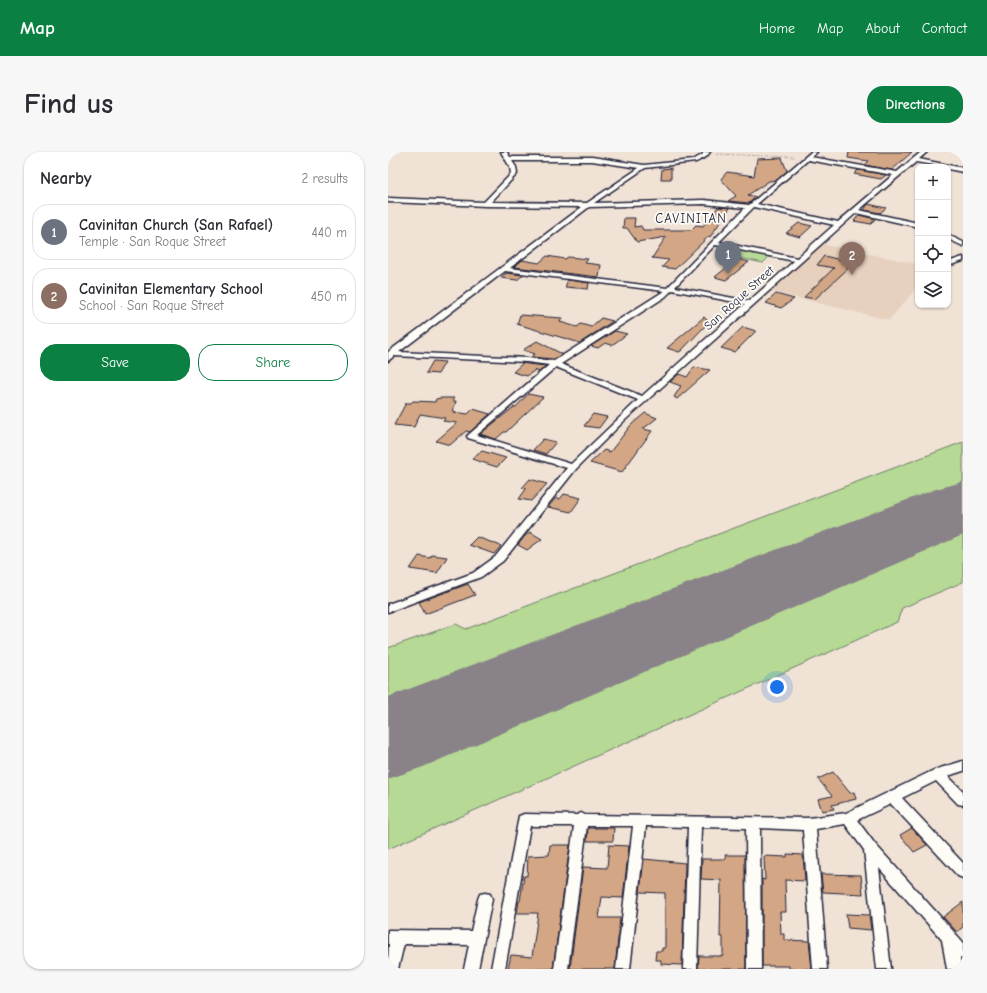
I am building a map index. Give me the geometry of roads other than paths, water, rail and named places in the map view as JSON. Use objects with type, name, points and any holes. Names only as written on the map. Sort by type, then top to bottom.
[{"type":"street","points":[[486,204],[512,177],[514,170],[504,152]]},
{"type":"street","points":[[573,467],[471,436],[555,364],[657,301],[751,206],[814,152]]},
{"type":"street","name":"San Roque Street","points":[[388,608],[477,575],[499,559],[573,467],[643,399],[839,224],[924,152]]},
{"type":"street","points":[[509,159],[555,155],[644,166],[686,162],[700,159],[706,153]]},
{"type":"street","points":[[807,158],[897,174]]},
{"type":"street","points":[[915,160],[963,170]]},
{"type":"street","points":[[389,356],[588,205],[644,166]]},
{"type":"street","points":[[388,200],[486,204],[588,205],[704,202],[751,206],[839,224]]},
{"type":"street","points":[[855,211],[915,224]]},
{"type":"street","points":[[951,238],[963,244]]},
{"type":"street","points":[[714,243],[799,260]]},
{"type":"street","points":[[951,263],[963,259]]},
{"type":"street","points":[[503,269],[670,289],[750,303]]},
{"type":"street","points":[[389,356],[526,360],[555,364],[643,399]]},
{"type":"street","points":[[498,969],[524,820],[581,819],[809,824],[830,822],[848,818],[938,774],[963,766]]},
{"type":"street","points":[[938,774],[963,800]]},
{"type":"street","points":[[893,797],[963,872]]},
{"type":"street","points":[[848,818],[870,848],[963,952]]},
{"type":"street","points":[[561,969],[581,819]]},
{"type":"street","points":[[623,969],[640,821]]},
{"type":"street","points":[[690,969],[695,821]]},
{"type":"street","points":[[753,823],[754,969]]},
{"type":"street","points":[[809,824],[820,969]]},
{"type":"street","points":[[870,848],[884,969]]},
{"type":"street","points":[[471,969],[485,899]]},
{"type":"street","points":[[949,936],[954,969]]},
{"type":"street","points":[[391,969],[393,937],[477,938]]},
{"type":"place","name":"Cavinitan Church (San Rafael)","points":[[728,274]]},
{"type":"place","name":"Cavinitan Elementary School","points":[[852,275]]},
{"type":"district","name":"CAVINITAN","points":[[691,218]]}]
